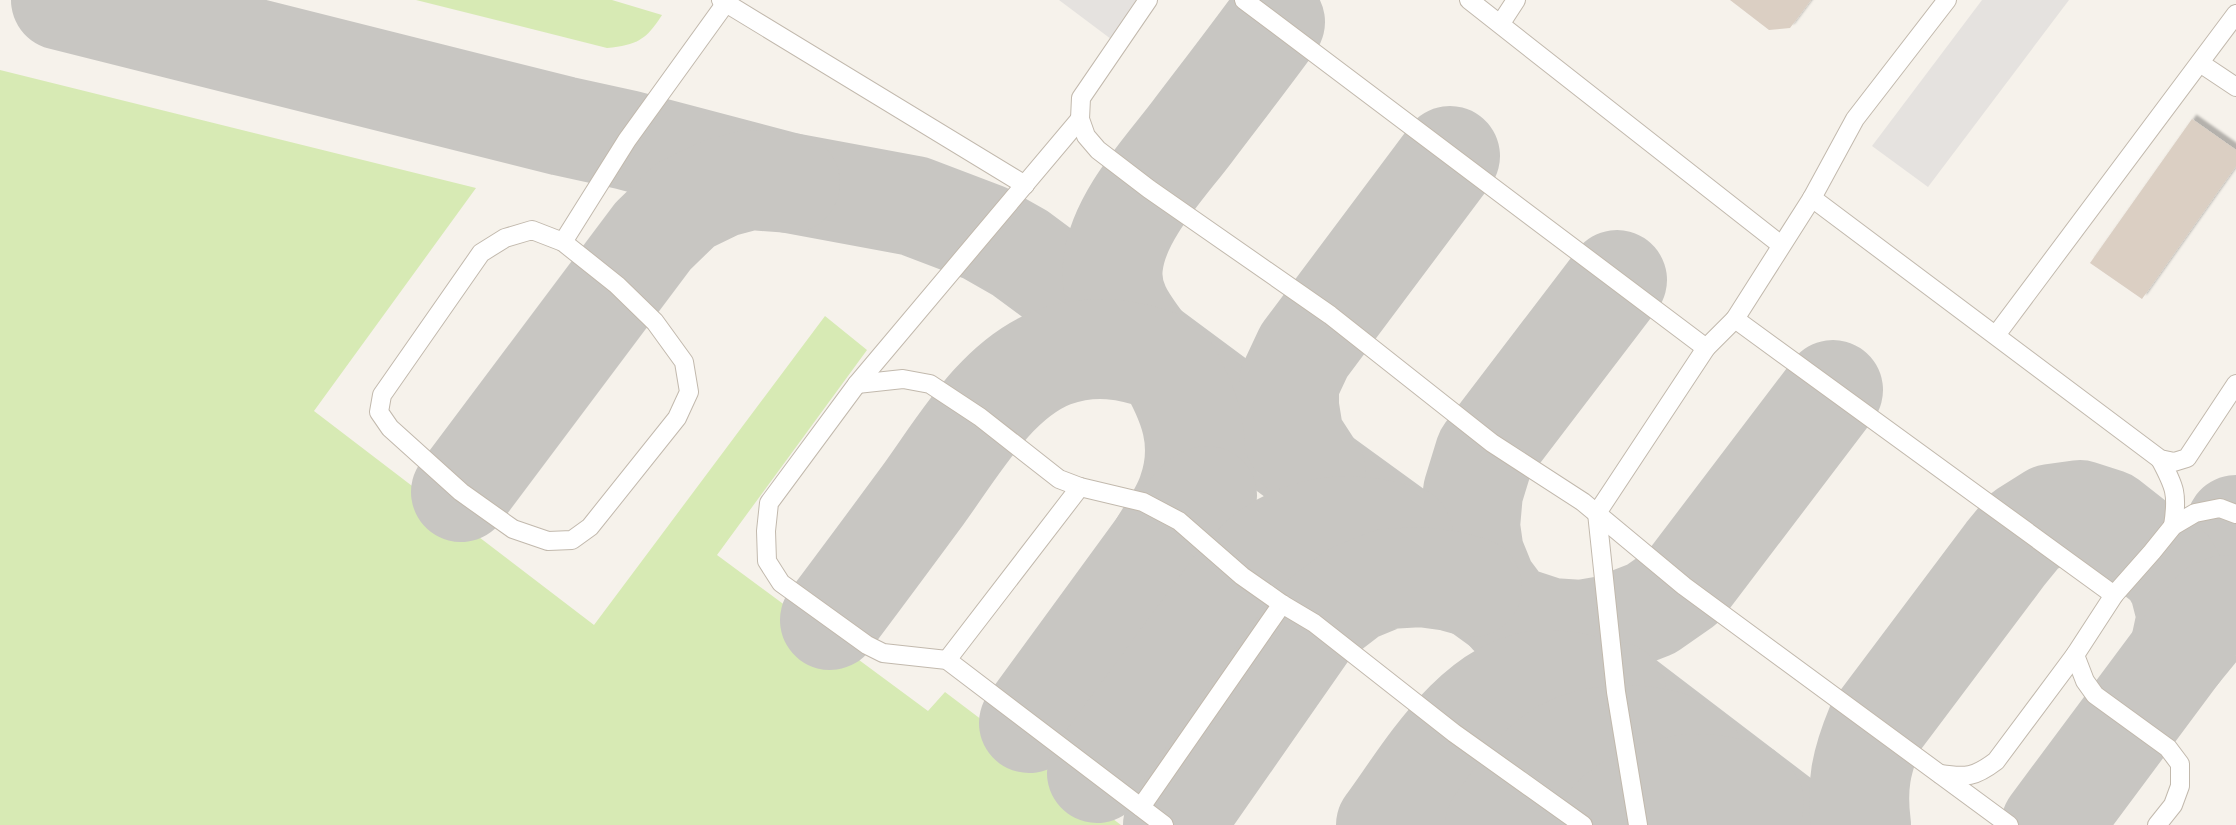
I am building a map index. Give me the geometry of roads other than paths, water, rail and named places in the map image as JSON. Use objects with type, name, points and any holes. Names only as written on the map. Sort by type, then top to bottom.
[{"type":"lane","points":[[1148,0],[1081,98],[1080,119],[1086,136],[1098,150],[1330,315],[1492,444],[1583,502],[1684,586],[2009,825]]},
{"type":"lane","points":[[1244,0],[1706,348]]},
{"type":"lane","points":[[1469,0],[1781,245]]},
{"type":"lane","points":[[1500,23],[1516,0]]},
{"type":"lane","points":[[1638,825],[1616,692],[1597,513],[1706,348],[1736,319],[1812,198],[1854,119],[1947,0]]},
{"type":"lane","points":[[563,242],[628,140],[725,1],[1025,185]]},
{"type":"lane","points":[[1996,336],[2236,14]]},
{"type":"lane","points":[[2200,63],[2236,87]]},
{"type":"lane","points":[[1080,119],[857,384],[768,504],[766,531],[767,561],[781,583],[867,645],[882,653],[947,660],[1164,825]]},
{"type":"lane","points":[[1812,198],[2160,459],[2174,462],[2187,458],[2236,384]]},
{"type":"lane","points":[[532,230],[563,242],[617,285],[655,322],[684,362],[689,392],[677,418],[590,527],[572,540],[548,541],[513,529],[461,492],[390,428],[379,412],[382,395],[481,253],[505,238],[532,230]]},
{"type":"lane","points":[[1736,319],[2114,595]]},
{"type":"lane","points":[[857,384],[903,379],[930,384],[980,417],[1059,479],[1080,487],[1143,502],[1175,518],[1242,576],[1282,604],[1314,623],[1454,733],[1582,825]]},
{"type":"lane","points":[[2160,459],[2175,487],[2176,508],[2173,526]]},
{"type":"lane","points":[[947,660],[1080,487]]},
{"type":"lane","points":[[1937,773],[1962,778],[1981,772],[1996,761],[2075,655],[2114,595],[2173,526],[2195,513],[2220,508],[2236,514]]},
{"type":"lane","points":[[1141,807],[1282,604]]},
{"type":"lane","points":[[2075,655],[2085,681],[2095,696],[2168,748],[2180,764],[2180,786],[2172,805],[2158,825]]}]
